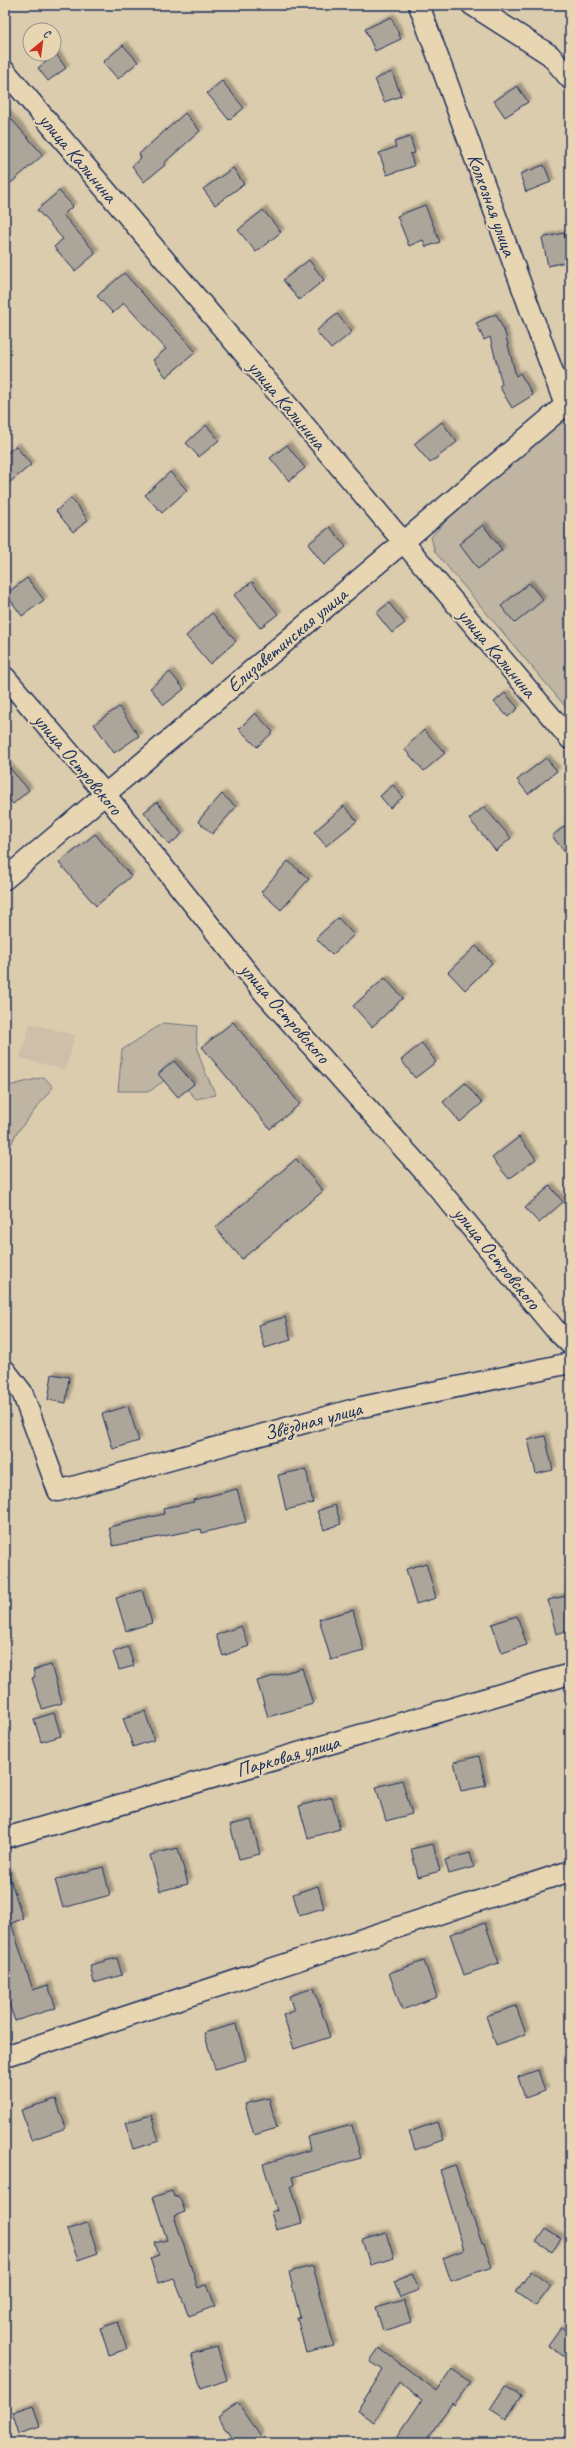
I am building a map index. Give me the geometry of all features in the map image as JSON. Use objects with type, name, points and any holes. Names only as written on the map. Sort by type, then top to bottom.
[{"type":"street","name":"Колхозная улица","points":[[419,5],[568,403]]},
{"type":"street","points":[[472,5],[550,55],[570,79]]},
{"type":"street","name":"улица Калинина","points":[[5,71],[570,739]]},
{"type":"street","name":"Елизаветинская улица","points":[[5,879],[568,403]]},
{"type":"street","name":"улица Островского","points":[[5,677],[105,794],[265,994],[429,1177],[570,1344]]},
{"type":"street","name":"Звёздная улица","points":[[5,1370],[22,1392],[58,1491],[362,1407],[570,1363]]},
{"type":"street","name":"Парковая улица","points":[[5,1838],[570,1674]]},
{"type":"street","points":[[5,2056],[570,1871]]},
{"type":"shaded area","points":[[570,412],[570,712],[435,552],[431,537],[457,509]]},
{"type":"shaded area","points":[[30,1023],[75,1035],[66,1070],[20,1058]]},
{"type":"shaded area","points":[[163,1023],[197,1026],[197,1044],[201,1061],[216,1095],[196,1099],[173,1074],[150,1091],[118,1091],[122,1050]]},
{"type":"shaded area","points":[[44,1077],[53,1087],[16,1134],[5,1157],[5,1093],[9,1086]]},
{"type":"building","points":[[391,17],[401,39],[375,51],[365,29]]},
{"type":"building","points":[[123,45],[138,62],[118,79],[103,62]]},
{"type":"building","points":[[46,62],[62,62],[66,68],[48,81],[38,68]]},
{"type":"building","points":[[392,72],[401,96],[384,102],[375,79]]},
{"type":"building","points":[[222,81],[244,108],[229,120],[207,93]]},
{"type":"building","points":[[517,86],[528,102],[505,117],[494,101]]},
{"type":"building","points":[[5,112],[43,155],[5,188]]},
{"type":"building","points":[[185,113],[200,131],[164,163],[165,165],[144,182],[132,166],[141,158],[139,154]]},
{"type":"building","points":[[410,137],[415,153],[410,154],[414,166],[387,175],[379,153],[396,147],[394,142]]},
{"type":"building","points":[[544,165],[551,182],[526,192],[520,174]]},
{"type":"building","points":[[233,168],[244,184],[215,205],[203,189]]},
{"type":"building","points":[[59,191],[73,206],[63,215],[96,253],[75,271],[54,247],[63,239],[37,210]]},
{"type":"building","points":[[425,205],[440,242],[426,247],[423,240],[409,246],[397,216]]},
{"type":"building","points":[[263,210],[281,232],[256,252],[238,230]]},
{"type":"building","points":[[564,233],[570,261],[548,266],[542,238]]},
{"type":"building","points":[[309,260],[324,280],[299,300],[283,280]]},
{"type":"building","points":[[124,273],[196,352],[166,377],[153,360],[166,349],[124,303],[113,313],[97,296]]},
{"type":"building","points":[[337,314],[352,332],[331,349],[316,331]]},
{"type":"building","points":[[496,314],[505,333],[516,376],[520,373],[533,395],[512,408],[499,386],[502,384],[490,337],[484,340],[476,323]]},
{"type":"building","points":[[442,422],[457,442],[430,463],[414,444]]},
{"type":"building","points":[[206,425],[219,440],[199,457],[186,443]]},
{"type":"building","points":[[287,445],[305,468],[289,481],[270,458]]},
{"type":"building","points":[[16,446],[31,465],[5,486],[5,455]]},
{"type":"building","points":[[170,472],[187,490],[162,513],[145,495]]},
{"type":"building","points":[[71,498],[88,520],[73,532],[56,511]]},
{"type":"building","points":[[483,525],[502,550],[478,569],[459,544]]},
{"type":"building","points":[[330,527],[346,547],[324,565],[308,544]]},
{"type":"building","points":[[27,578],[44,600],[22,616],[6,594]]},
{"type":"building","points":[[252,582],[278,614],[260,628],[234,595]]},
{"type":"building","points":[[529,583],[543,600],[515,623],[501,606]]},
{"type":"building","points":[[389,603],[405,623],[392,633],[376,613]]},
{"type":"building","points":[[212,613],[236,641],[210,664],[186,636]]},
{"type":"building","points":[[170,672],[184,689],[164,705],[150,688]]},
{"type":"building","points":[[505,693],[518,708],[508,717],[494,702]]},
{"type":"building","points":[[119,707],[139,736],[114,753],[94,724]]},
{"type":"building","points":[[255,713],[273,732],[257,747],[239,729]]},
{"type":"building","points":[[424,730],[445,753],[424,771],[404,749]]},
{"type":"building","points":[[546,758],[557,771],[528,794],[517,780]]},
{"type":"building","points":[[5,763],[29,790],[13,804],[5,795]]},
{"type":"building","points":[[393,785],[403,797],[390,808],[380,796]]},
{"type":"building","points":[[222,794],[236,807],[212,834],[198,821]]},
{"type":"building","points":[[157,802],[182,834],[169,845],[144,812]]},
{"type":"building","points":[[344,806],[357,821],[326,846],[314,832]]},
{"type":"building","points":[[484,807],[511,838],[496,851],[469,819]]},
{"type":"building","points":[[570,822],[570,859],[552,836]]},
{"type":"building","points":[[95,834],[131,876],[96,906],[59,863]]},
{"type":"building","points":[[288,861],[309,879],[281,910],[261,892]]},
{"type":"building","points":[[338,918],[354,935],[332,955],[316,938]]},
{"type":"building","points":[[476,946],[492,963],[465,990],[448,972]]},
{"type":"building","points":[[385,978],[403,998],[372,1027],[353,1006]]},
{"type":"building","points":[[233,1022],[300,1104],[270,1129],[202,1047]]},
{"type":"building","points":[[422,1043],[436,1062],[415,1078],[401,1060]]},
{"type":"building","points":[[174,1061],[194,1084],[178,1097],[158,1074]]},
{"type":"building","points":[[465,1083],[482,1103],[460,1122],[443,1102]]},
{"type":"building","points":[[519,1137],[536,1159],[509,1179],[492,1158]]},
{"type":"building","points":[[296,1159],[323,1191],[242,1259],[215,1228]]},
{"type":"building","points":[[550,1186],[563,1202],[539,1223],[525,1208]]},
{"type":"building","points":[[285,1317],[291,1340],[265,1348],[258,1325]]},
{"type":"building","points":[[52,1374],[69,1377],[66,1403],[48,1400]]},
{"type":"building","points":[[128,1406],[139,1441],[113,1449],[102,1414]]},
{"type":"building","points":[[545,1436],[553,1470],[536,1474],[528,1440]]},
{"type":"building","points":[[306,1469],[313,1503],[286,1510],[278,1475]]},
{"type":"building","points":[[237,1489],[246,1522],[202,1533],[201,1529],[113,1546],[109,1527],[164,1514],[163,1508],[194,1502],[193,1500]]},
{"type":"building","points":[[335,1505],[341,1524],[324,1530],[317,1511]]},
{"type":"building","points":[[426,1563],[436,1598],[416,1604],[406,1569]]},
{"type":"building","points":[[142,1590],[152,1623],[126,1631],[116,1598]]},
{"type":"building","points":[[570,1595],[570,1630],[556,1634],[548,1600]]},
{"type":"building","points":[[353,1610],[364,1651],[331,1660],[319,1619]]},
{"type":"building","points":[[517,1616],[527,1645],[502,1653],[492,1624]]},
{"type":"building","points":[[241,1626],[249,1646],[223,1656],[216,1635]]},
{"type":"building","points":[[128,1647],[134,1666],[119,1670],[113,1652]]},
{"type":"building","points":[[51,1665],[62,1703],[42,1709],[32,1678],[35,1677],[33,1670]]},
{"type":"building","points":[[302,1668],[313,1704],[268,1717],[257,1681]]},
{"type":"building","points":[[145,1711],[154,1740],[133,1747],[123,1718]]},
{"type":"building","points":[[54,1713],[61,1736],[41,1742],[34,1719]]},
{"type":"building","points":[[479,1756],[486,1786],[461,1791],[454,1762]]},
{"type":"building","points":[[402,1780],[412,1814],[386,1821],[376,1787]]},
{"type":"building","points":[[332,1797],[340,1829],[308,1838],[299,1806]]},
{"type":"building","points":[[251,1820],[260,1854],[239,1859],[230,1825]]},
{"type":"building","points":[[433,1844],[440,1871],[418,1877],[411,1849]]},
{"type":"building","points":[[178,1848],[188,1884],[160,1891],[150,1855]]},
{"type":"building","points":[[470,1853],[474,1867],[449,1874],[445,1860]]},
{"type":"building","points":[[103,1867],[110,1895],[63,1908],[55,1880]]},
{"type":"building","points":[[5,1872],[8,1872],[23,1919],[11,1923],[33,1990],[48,1985],[56,2008],[15,2021],[8,2001],[5,2002]]},
{"type":"building","points":[[318,1886],[324,1908],[299,1915],[293,1894]]},
{"type":"building","points":[[485,1923],[499,1963],[464,1975],[450,1934]]},
{"type":"building","points":[[117,1958],[122,1975],[94,1983],[90,1965]]},
{"type":"building","points":[[424,1961],[437,1997],[402,2010],[389,1973]]},
{"type":"building","points":[[314,1988],[330,2037],[294,2049],[283,2015],[294,2011],[289,1996]]},
{"type":"building","points":[[516,2006],[526,2034],[496,2045],[486,2016]]},
{"type":"building","points":[[236,2024],[246,2060],[215,2069],[204,2033]]},
{"type":"building","points":[[538,2070],[545,2091],[525,2098],[518,2077]]},
{"type":"building","points":[[269,2098],[277,2128],[254,2135],[245,2104]]},
{"type":"building","points":[[56,2099],[66,2128],[31,2140],[21,2110]]},
{"type":"building","points":[[151,2115],[159,2141],[133,2149],[125,2123]]},
{"type":"building","points":[[437,2122],[443,2140],[415,2150],[409,2132]]},
{"type":"building","points":[[352,2125],[361,2158],[292,2177],[294,2185],[291,2186],[302,2223],[276,2230],[271,2212],[277,2210],[263,2164],[310,2150],[307,2137]]},
{"type":"building","points":[[455,2165],[482,2244],[484,2244],[492,2267],[451,2281],[443,2258],[464,2250],[440,2170]]},
{"type":"building","points":[[172,2191],[174,2197],[178,2196],[181,2200],[185,2212],[174,2216],[198,2288],[207,2284],[215,2306],[189,2316],[174,2278],[158,2283],[150,2258],[159,2255],[155,2243],[167,2240],[153,2197]]},
{"type":"building","points":[[87,2223],[98,2253],[78,2260],[67,2230]]},
{"type":"building","points":[[545,2229],[561,2239],[552,2252],[536,2242]]},
{"type":"building","points":[[386,2233],[394,2258],[370,2265],[362,2240]]},
{"type":"building","points":[[313,2266],[334,2346],[306,2353],[297,2318],[300,2317],[289,2272]]},
{"type":"building","points":[[531,2271],[551,2286],[536,2306],[516,2292]]},
{"type":"building","points":[[412,2274],[419,2290],[400,2297],[394,2282]]},
{"type":"building","points":[[404,2300],[411,2322],[383,2331],[376,2308]]},
{"type":"building","points":[[118,2322],[127,2349],[109,2355],[100,2328]]},
{"type":"building","points":[[561,2327],[570,2334],[570,2361],[548,2345]]},
{"type":"building","points":[[217,2347],[227,2380],[201,2389],[191,2354]]},
{"type":"building","points":[[379,2348],[437,2391],[452,2369],[470,2382],[454,2405],[452,2403],[424,2443],[405,2443],[397,2437],[422,2400],[399,2382],[374,2422],[357,2411],[383,2370],[370,2361]]},
{"type":"building","points":[[505,2386],[521,2396],[506,2419],[490,2409]]},
{"type":"building","points":[[238,2403],[261,2436],[251,2443],[236,2443],[218,2417]]},
{"type":"building","points":[[33,2405],[40,2427],[19,2434],[12,2412]]}]
